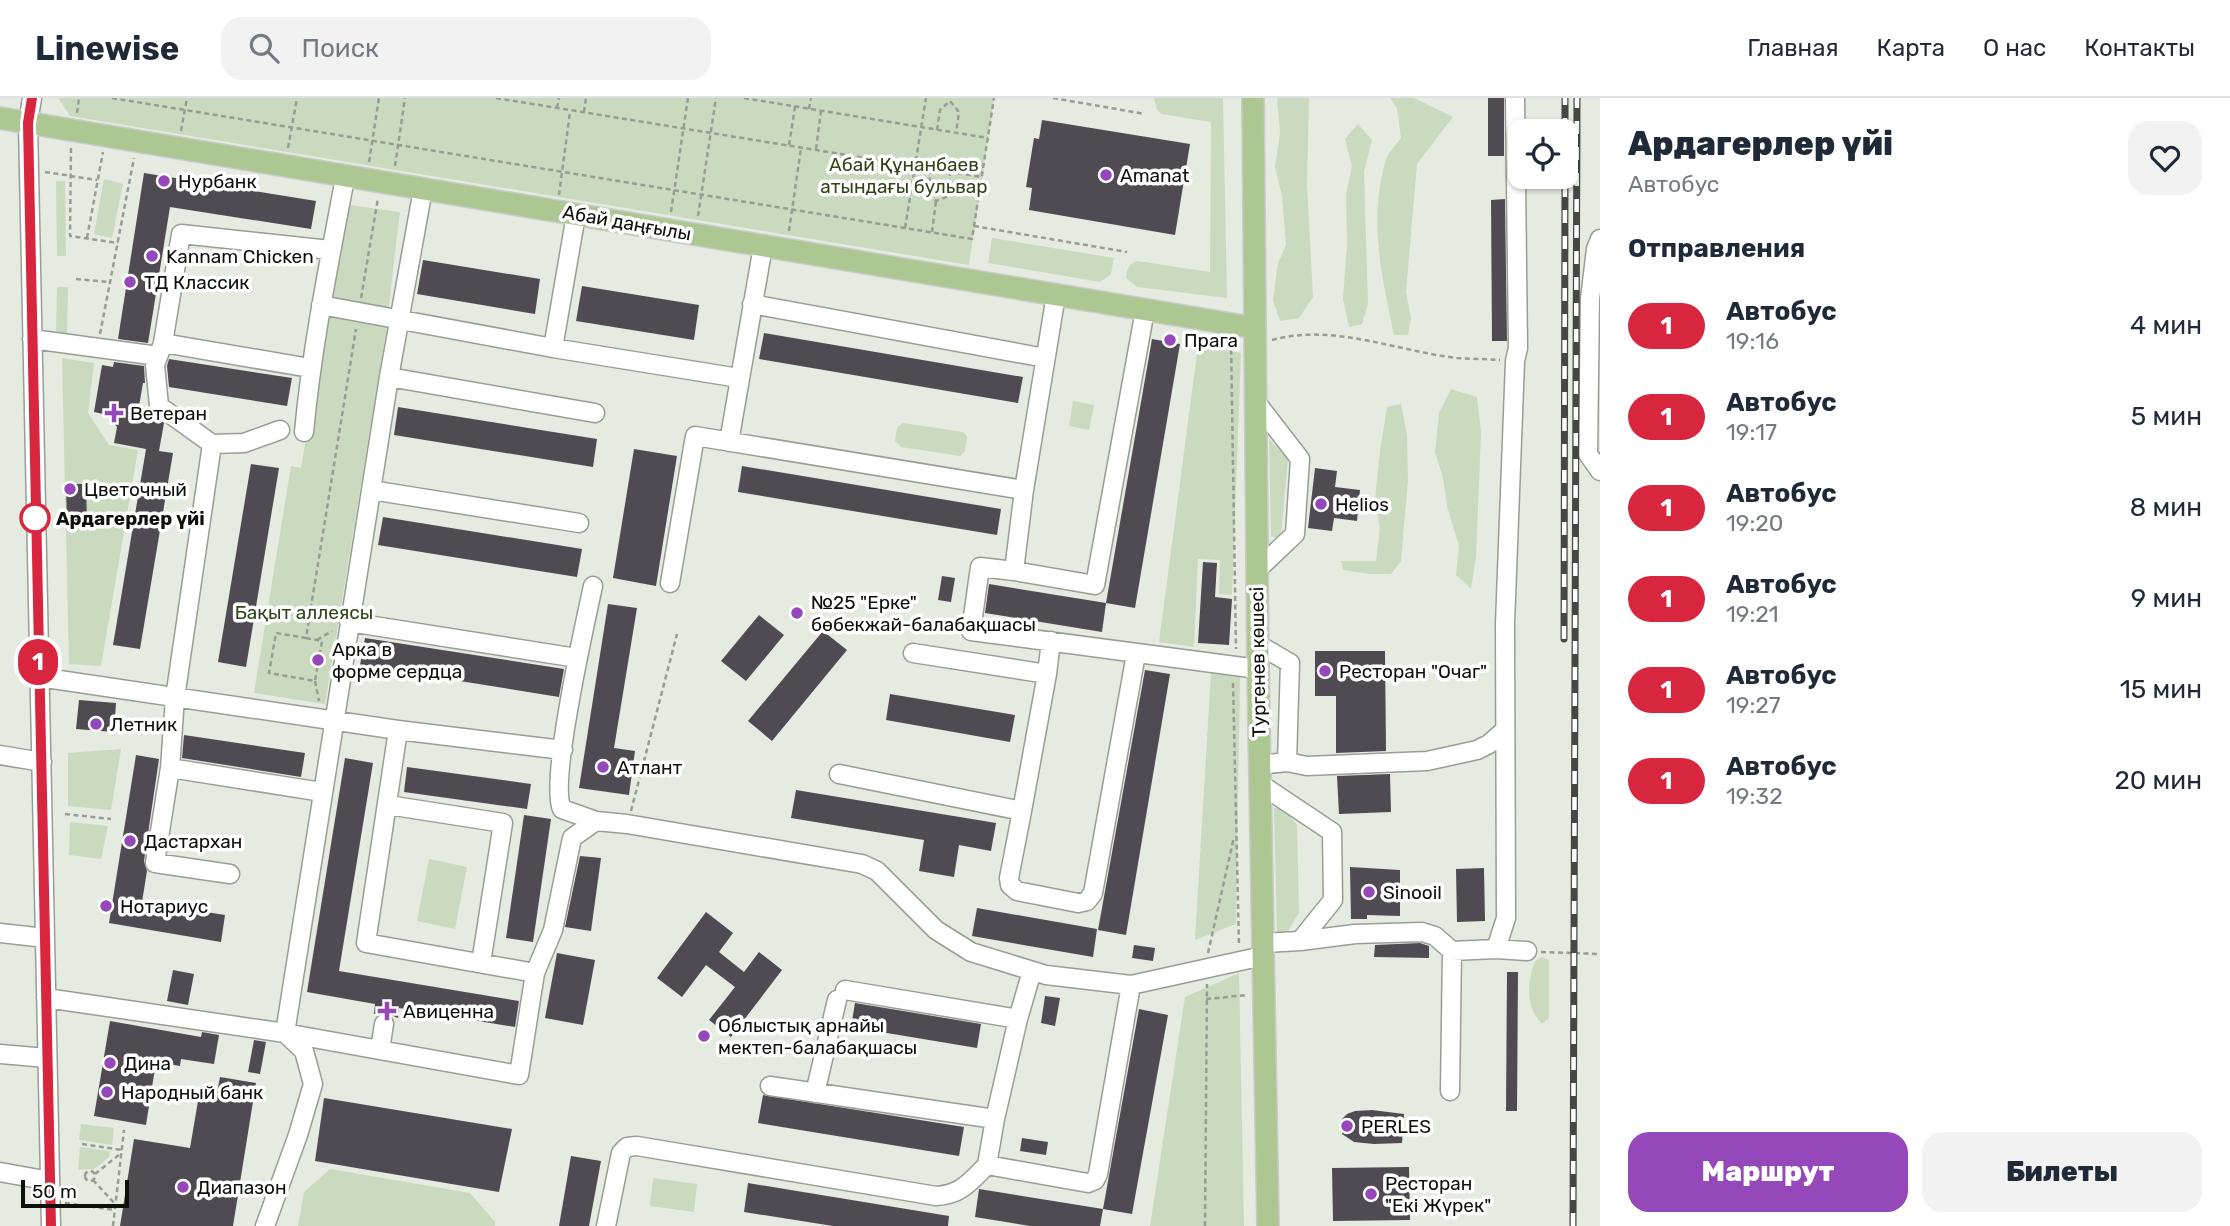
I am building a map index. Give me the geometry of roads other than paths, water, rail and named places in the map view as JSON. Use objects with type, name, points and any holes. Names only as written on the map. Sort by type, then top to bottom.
[{"type":"main road","name":"Тургенев көшесі","points":[[1252,98],[1257,644],[1268,1226]]},
{"type":"main road","name":"Абай даңғылы","points":[[0,118],[345,178],[1145,310],[1255,336]]},
{"type":"street","points":[[32,98],[28,123],[51,1226]]},
{"type":"street","points":[[1496,949],[1506,918],[1505,624],[1515,360],[1518,348],[1515,98]]},
{"type":"street","points":[[303,432],[310,368],[345,178]]},
{"type":"street","points":[[285,1033],[322,792],[328,720],[349,622],[423,189]]},
{"type":"street","points":[[553,348],[576,215]]},
{"type":"street","points":[[280,430],[244,443],[212,444],[159,406],[155,365],[181,234],[330,250]]},
{"type":"street","points":[[1598,464],[1588,454],[1590,299],[1596,249],[1600,239]]},
{"type":"street","points":[[729,442],[763,246]]},
{"type":"street","points":[[1014,571],[1024,490],[1056,295]]},
{"type":"street","points":[[752,304],[1045,358]]},
{"type":"street","points":[[321,305],[553,348],[739,378]]},
{"type":"street","points":[[1145,310],[1095,585],[980,567],[971,631],[1258,670]]},
{"type":"street","points":[[32,339],[97,348],[160,349],[310,368]]},
{"type":"street","points":[[389,377],[595,413]]},
{"type":"street","points":[[1256,402],[1300,459],[1295,534],[1257,570]]},
{"type":"street","points":[[670,583],[695,436],[1024,490]]},
{"type":"street","points":[[212,444],[175,698],[170,768],[155,863],[230,874]]},
{"type":"street","points":[[371,490],[579,523]]},
{"type":"street","points":[[593,586],[563,750],[558,801],[562,809],[596,821],[862,864],[877,871],[936,930],[971,952],[1032,971],[1131,985],[1207,969],[1300,941],[1355,934],[1422,932],[1435,936],[1452,951],[1527,951]]},
{"type":"street","points":[[349,622],[578,658]]},
{"type":"street","points":[[1051,641],[1009,878],[1010,885],[1017,891],[1078,903],[1087,901],[1093,893],[1136,654]]},
{"type":"street","points":[[1257,644],[1290,663],[1287,762]]},
{"type":"street","points":[[913,653],[1047,674]]},
{"type":"street","points":[[39,677],[398,730],[563,750]]},
{"type":"street","points":[[398,730],[366,943],[535,973]]},
{"type":"street","points":[[1300,941],[1333,900],[1332,832],[1260,775],[1287,762],[1307,766],[1427,761],[1477,750],[1506,730]]},
{"type":"street","points":[[0,755],[42,762]]},
{"type":"street","points":[[170,768],[322,792]]},
{"type":"street","points":[[839,774],[1021,811]]},
{"type":"street","points":[[388,805],[503,823],[481,962]]},
{"type":"street","points":[[46,998],[285,1033],[519,1075],[535,973],[553,930],[572,838],[596,821]]},
{"type":"street","points":[[0,933],[45,939]]},
{"type":"street","points":[[1450,1091],[1452,951]]},
{"type":"street","points":[[606,1226],[621,1153],[627,1147],[638,1146],[936,1196],[951,1196],[964,1189],[987,1165],[1018,1019],[1032,971]]},
{"type":"street","points":[[987,1165],[1088,1182],[1095,1180],[1131,985]]},
{"type":"street","points":[[815,1093],[841,995],[1018,1019]]},
{"type":"street","points":[[380,1050],[384,1024]]},
{"type":"street","points":[[265,1226],[313,1084],[304,1051],[285,1033]]},
{"type":"street","points":[[0,1054],[47,1058]]},
{"type":"street","points":[[771,1086],[995,1119]]},
{"type":"street","points":[[0,1172],[50,1181]]},
{"type":"railway","points":[[1565,98],[1565,119]]},
{"type":"railway","points":[[1573,1226],[1577,98]]},
{"type":"railway","points":[[1564,639],[1565,189]]},
{"type":"place","name":"Amanat","points":[[1106,175]]},
{"type":"place","name":"Нурбанк","points":[[164,181]]},
{"type":"place","name":"Kannam Chicken","points":[[152,256]]},
{"type":"place","name":"ТД Классик","points":[[130,282]]},
{"type":"place","name":"Прага","points":[[1170,340]]},
{"type":"place","name":"Ветеран","points":[[114,413]]},
{"type":"place","name":"Цветочный","points":[[70,489]]},
{"type":"place","name":"Helios","points":[[1321,504]]},
{"type":"place","name":"Ардагерлер үйі","points":[[35,518]]},
{"type":"place","name":"№25 \"Ерке\" бөбекжай-балабақшасы","points":[[797,613]]},
{"type":"place","name":"Арка в форме сердца","points":[[318,660]]},
{"type":"place","name":"Ресторан \"Очаг\"","points":[[1325,671]]},
{"type":"place","name":"Летник","points":[[96,724]]},
{"type":"place","name":"Атлант","points":[[603,767]]},
{"type":"place","name":"Дастархан","points":[[130,841]]},
{"type":"place","name":"Sinooil","points":[[1369,892]]},
{"type":"place","name":"Нотариус","points":[[106,906]]},
{"type":"place","name":"Авиценна","points":[[387,1011]]},
{"type":"place","name":"Облыстық арнайы мектеп-балабақшасы","points":[[704,1036]]},
{"type":"place","name":"Дина","points":[[110,1063]]},
{"type":"place","name":"Народный банк","points":[[107,1092]]},
{"type":"place","name":"PERLES","points":[[1347,1126]]},
{"type":"place","name":"Диапазон","points":[[183,1187]]},
{"type":"place","name":"Ресторан \"Екi Жүрек\"","points":[[1371,1194]]},
{"type":"park label","name":"Абай Құнанбаев атындағы бульвар","points":[[904,175]]},
{"type":"park label","name":"Бақыт аллеясы","points":[[304,612]]}]
